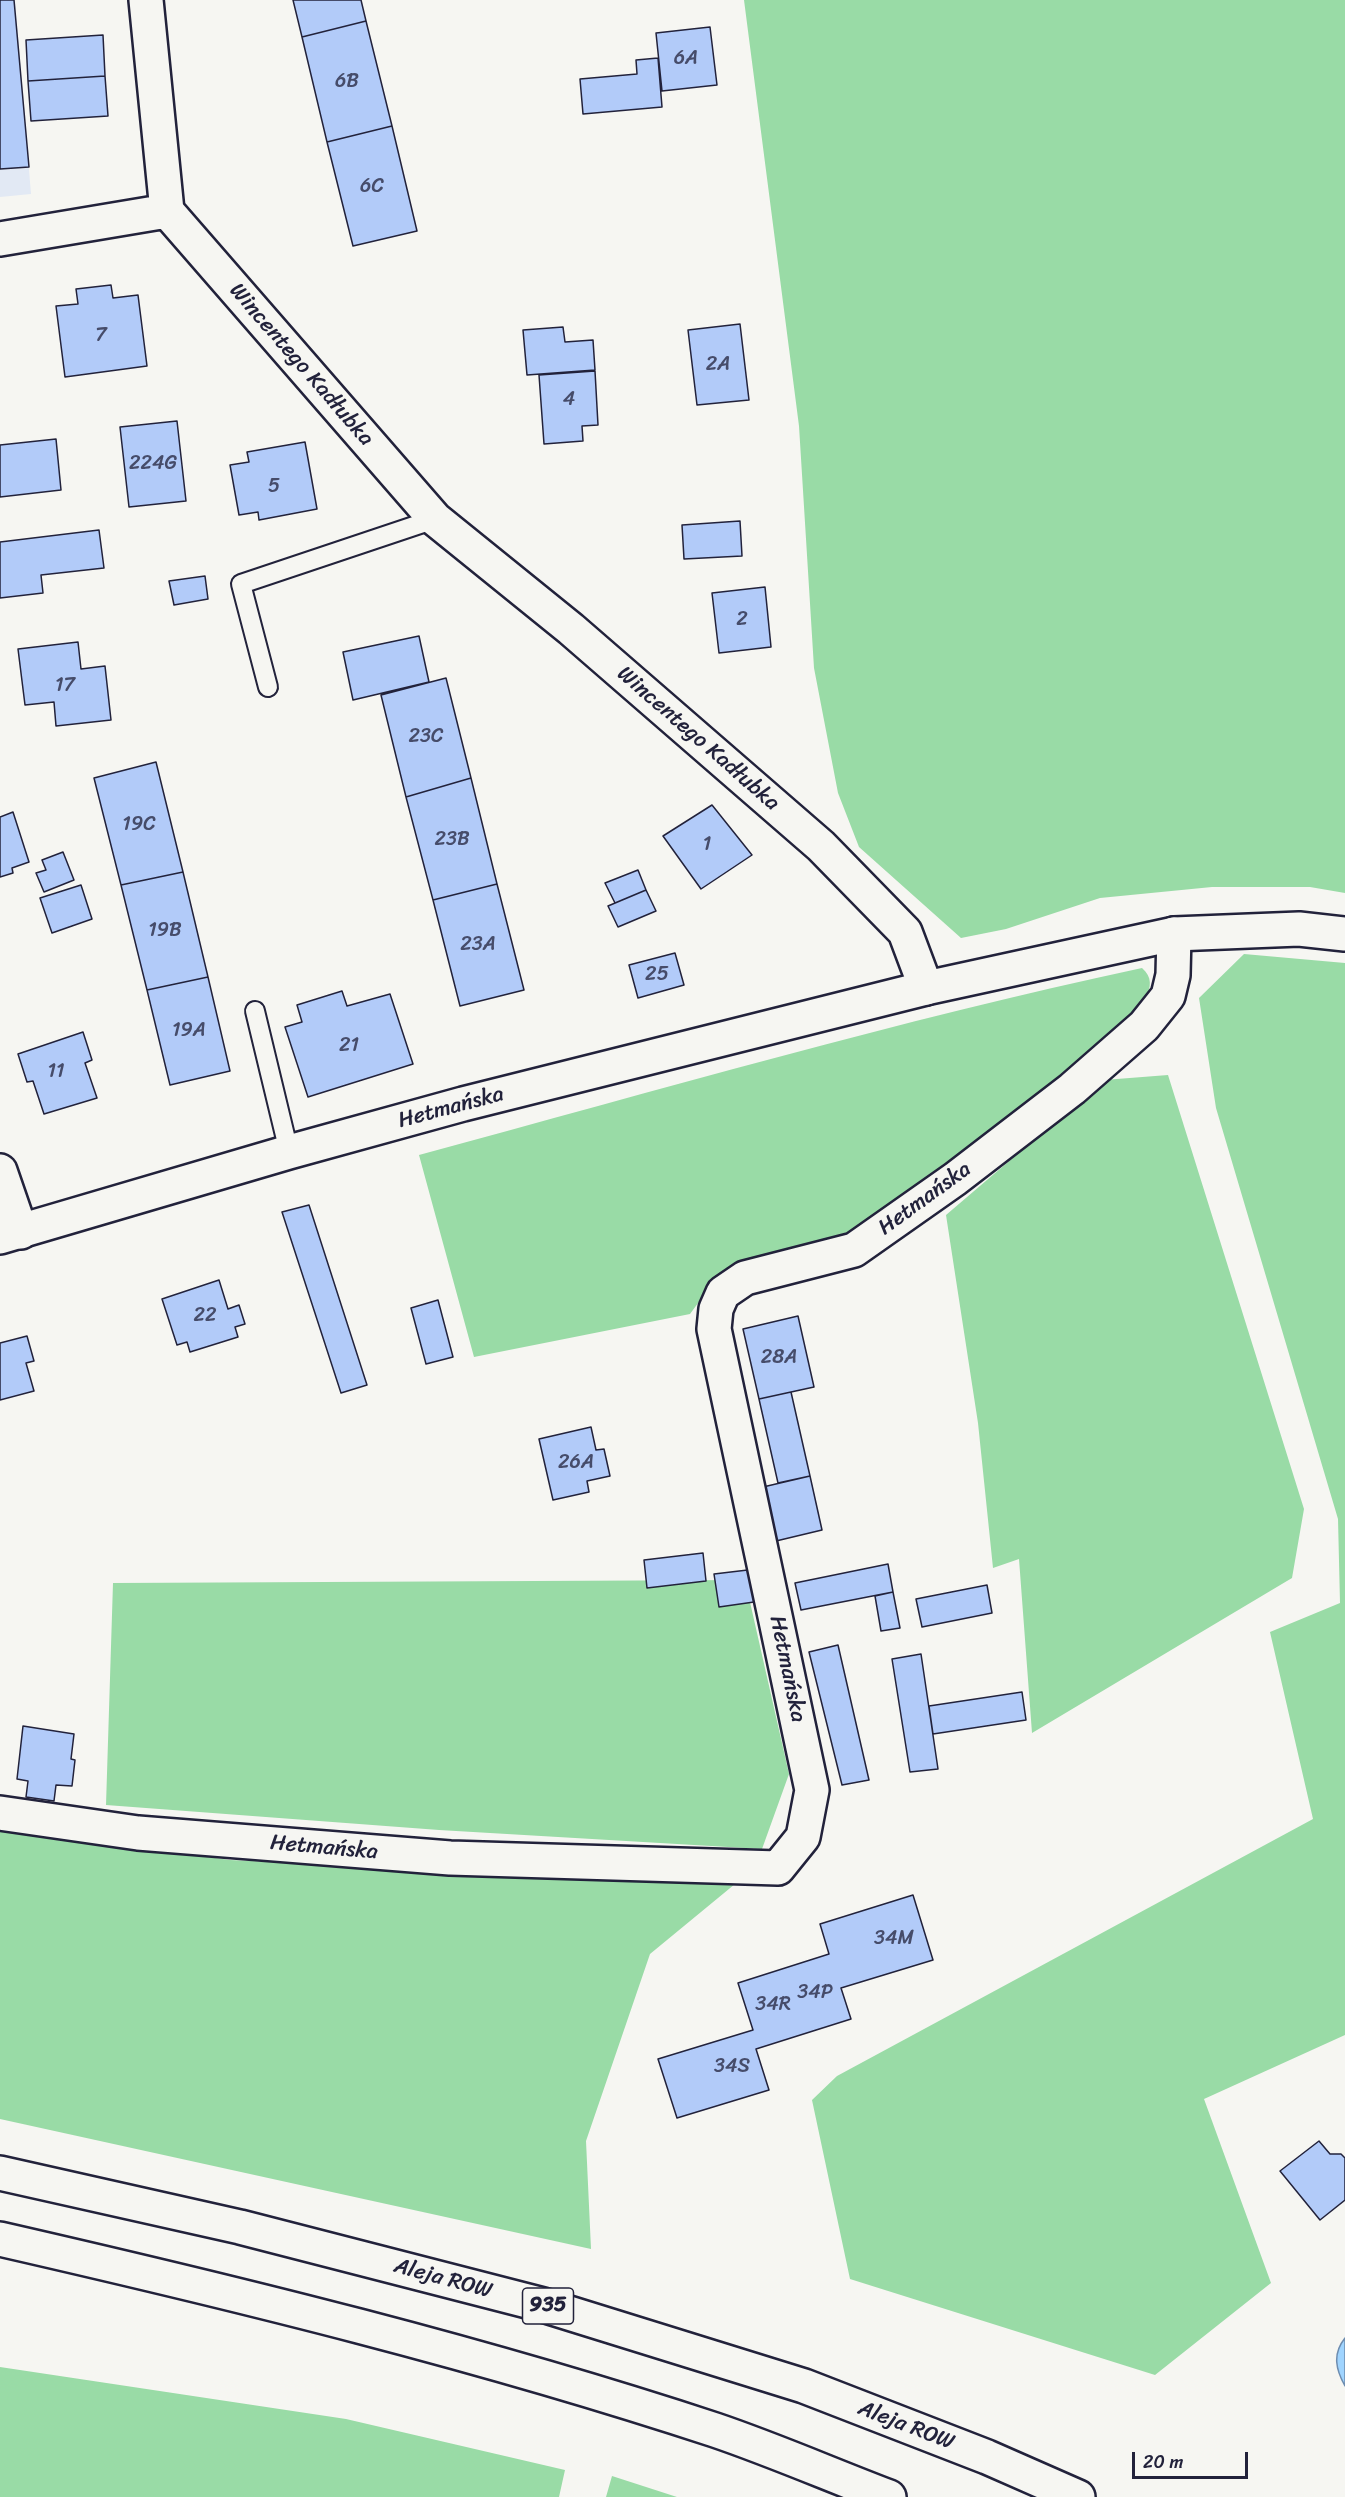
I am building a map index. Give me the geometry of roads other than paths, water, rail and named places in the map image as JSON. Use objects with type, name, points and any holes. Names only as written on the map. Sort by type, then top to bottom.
[{"type":"street","points":[[0,239],[167,211],[146,0]]},
{"type":"street","name":"Wincentego Kadłubka","points":[[167,211],[435,519],[571,629],[821,846],[905,932],[926,988]]},
{"type":"street","name":"Hetmańska","points":[[0,1171],[10,1234],[289,1152],[463,1104],[926,988],[1174,934],[1299,929],[1345,934]]},
{"type":"street","name":"Hetmańska","points":[[0,1813],[138,1833],[450,1858],[778,1868],[803,1837],[812,1790],[714,1329],[716,1309],[723,1293],[745,1278],[854,1250],[956,1179],[1072,1089],[1144,1026],[1168,996],[1173,975],[1174,934]]},
{"type":"street","name":"Aleja ROW","points":[[0,2174],[273,2235],[543,2305],[804,2386],[987,2457],[1078,2497]]},
{"type":"street","points":[[0,2239],[325,2318],[555,2381],[717,2431],[889,2497]]},
{"type":"lane","points":[[268,687],[242,584],[435,519]]},
{"type":"lane","points":[[255,1011],[289,1152]]},
{"type":"water","points":[[1345,2338],[1345,2386],[1339,2374],[1337,2356]]}]
